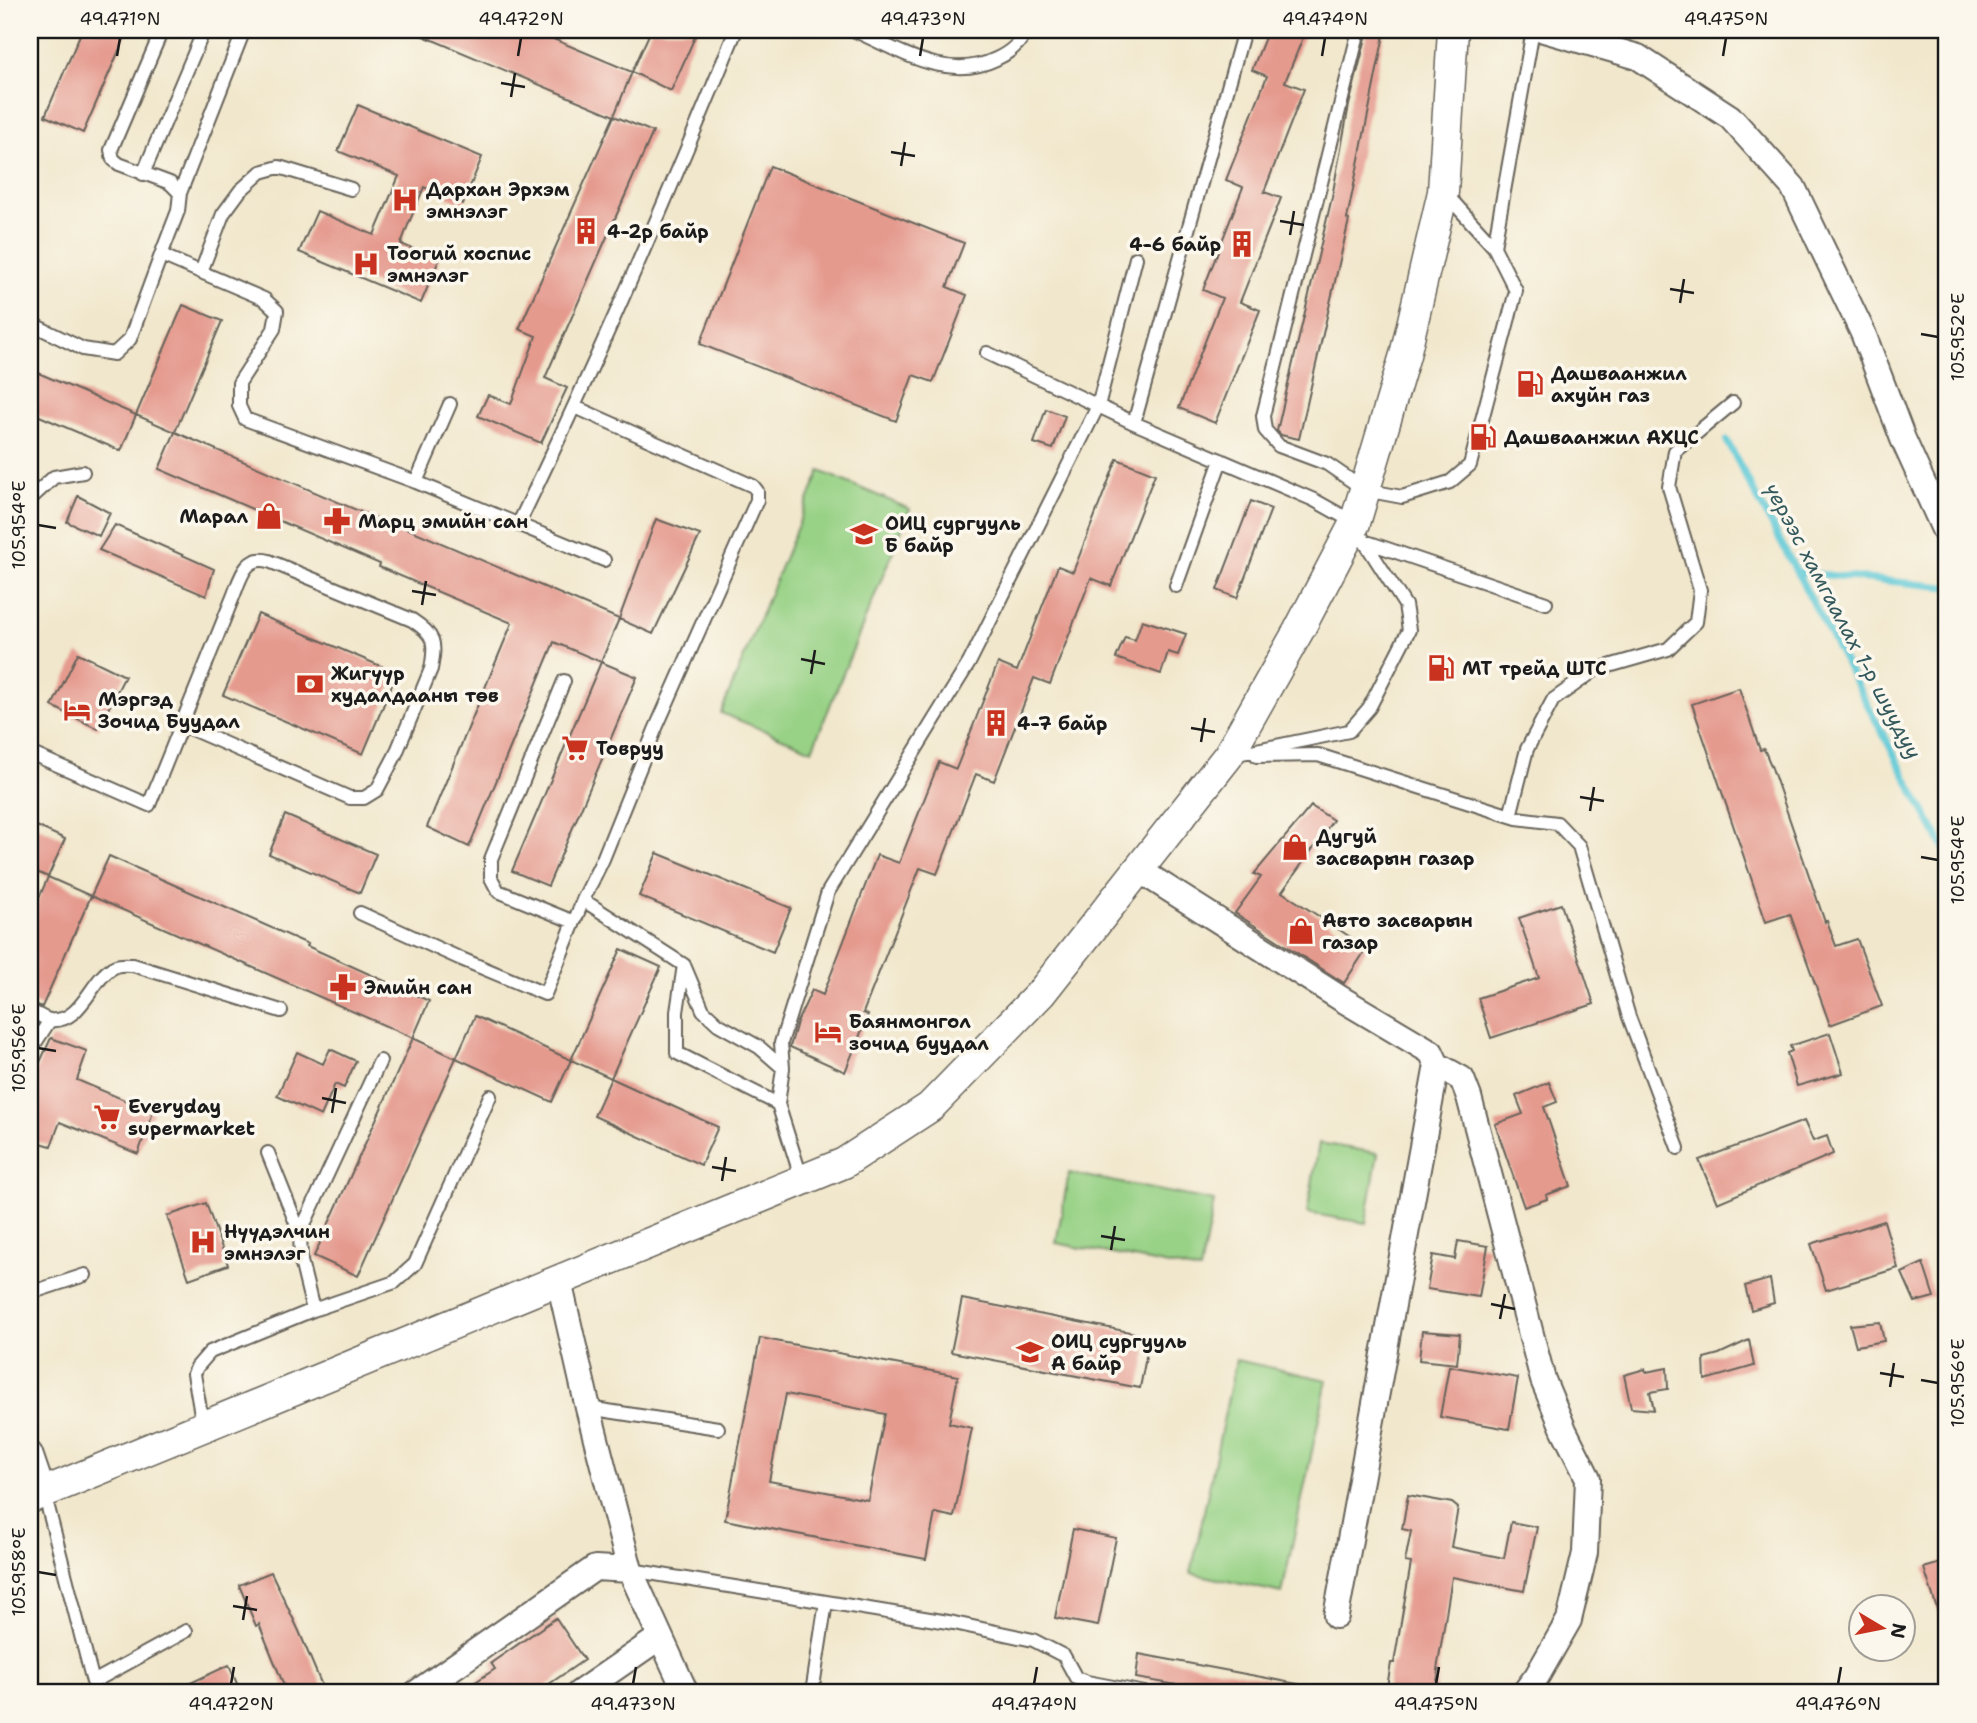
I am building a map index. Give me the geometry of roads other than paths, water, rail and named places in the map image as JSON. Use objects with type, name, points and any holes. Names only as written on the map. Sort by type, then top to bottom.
[{"type":"street","points":[[30,1454],[37,1495],[844,1163],[930,1107],[1041,993],[1228,756],[1299,630],[1359,532],[1365,490],[1405,355],[1443,192],[1453,30]]},
{"type":"street","points":[[1544,30],[1638,57],[1730,117],[1793,187],[1863,333],[1903,439],[1947,536]]},
{"type":"street","points":[[1139,870],[1340,998],[1431,1052],[1437,1065],[1336,1616]]},
{"type":"street","points":[[1437,1065],[1462,1079],[1469,1097],[1543,1380],[1588,1478],[1585,1553],[1569,1620],[1537,1676],[1524,1693]]},
{"type":"street","points":[[559,1281],[588,1408],[631,1570],[686,1693]]},
{"type":"street","points":[[416,1693],[595,1568],[631,1570]]},
{"type":"street","points":[[579,1693],[660,1637]]},
{"type":"lane","points":[[162,30],[111,150],[113,159],[119,164],[170,183],[180,193]]},
{"type":"lane","points":[[142,174],[204,30]]},
{"type":"lane","points":[[30,323],[83,349],[114,354],[130,339],[178,211],[180,193],[244,30]]},
{"type":"lane","points":[[518,525],[575,407],[680,167],[736,30]]},
{"type":"lane","points":[[853,30],[933,65],[962,68],[976,66],[1002,56],[1023,38],[1026,30]]},
{"type":"lane","points":[[1134,423],[1244,30]]},
{"type":"lane","points":[[1359,30],[1263,416],[1265,430],[1279,446],[1327,464],[1365,490],[1402,497],[1450,482],[1470,466],[1516,291],[1494,247],[1443,192]]},
{"type":"lane","points":[[1494,247],[1533,30]]},
{"type":"lane","points":[[201,272],[223,214],[240,191],[261,172],[279,167],[351,189]]},
{"type":"lane","points":[[161,255],[264,299],[276,311],[274,329],[239,383],[239,406],[245,419],[416,482],[604,560]]},
{"type":"lane","points":[[802,1180],[778,1104],[783,1068],[781,1043],[828,892],[969,663],[1098,405],[1136,258]]},
{"type":"lane","points":[[987,353],[1134,423],[1314,499],[1359,532],[1546,603]]},
{"type":"lane","points":[[1510,816],[1527,749],[1553,700],[1595,670],[1668,649],[1696,622],[1700,590],[1669,487],[1675,451],[1733,403]]},
{"type":"lane","points":[[416,482],[450,404]]},
{"type":"lane","points":[[360,913],[544,994],[655,730],[757,500],[757,491],[753,486],[575,407]]},
{"type":"lane","points":[[1176,586],[1221,460]]},
{"type":"lane","points":[[30,499],[54,477],[83,472]]},
{"type":"lane","points":[[1228,756],[1349,731],[1369,708],[1409,630],[1405,605],[1359,532]]},
{"type":"lane","points":[[30,753],[149,805],[246,565],[253,561],[269,561],[412,620],[427,630],[433,642],[431,668],[395,756],[377,790],[364,798],[350,798],[182,725]]},
{"type":"lane","points":[[564,681],[491,859],[491,878],[498,891],[574,922]]},
{"type":"lane","points":[[1228,756],[1318,755],[1510,816],[1556,823],[1579,846],[1629,1017],[1678,1148]]},
{"type":"lane","points":[[583,900],[684,965],[703,1010],[718,1024],[758,1046],[783,1068]]},
{"type":"lane","points":[[30,1011],[50,1020],[64,1017],[76,1011],[105,974],[117,966],[133,965],[281,1011]]},
{"type":"lane","points":[[684,965],[677,1012],[677,1053],[778,1104]]},
{"type":"lane","points":[[30,1051],[50,1020]]},
{"type":"lane","points":[[300,1233],[380,1061]]},
{"type":"lane","points":[[203,1427],[194,1374],[209,1352],[313,1310],[395,1282],[415,1264],[490,1096]]},
{"type":"lane","points":[[268,1153],[300,1233],[301,1261],[313,1310]]},
{"type":"lane","points":[[30,1293],[85,1275]]},
{"type":"lane","points":[[588,1408],[718,1428]]},
{"type":"lane","points":[[37,1495],[93,1682],[186,1631]]},
{"type":"lane","points":[[631,1570],[954,1623],[1033,1640],[1064,1656],[1076,1678],[1145,1693]]},
{"type":"lane","points":[[812,1693],[826,1602]]},
{"type":"waterway","name":"үерээс хамгаалах 1-р шуудуу","points":[[1727,441],[1947,854]]},
{"type":"waterway","points":[[1797,572],[1947,587]]},
{"type":"place","name":"Дархан Эрхэм эмнэлэг","points":[[405,200]]},
{"type":"place","name":"4-2р байр","points":[[586,231]]},
{"type":"place","name":"4-6 байр","points":[[1242,244]]},
{"type":"place","name":"Тоогий хоспис эмнэлэг","points":[[366,264]]},
{"type":"place","name":"Дашваанжил ахуйн газ","points":[[1530,384]]},
{"type":"place","name":"Дашваанжил АХЦС","points":[[1483,437]]},
{"type":"place","name":"Марал","points":[[269,516]]},
{"type":"place","name":"Марц эмийн сан","points":[[337,521]]},
{"type":"place","name":"ОИЦ сургууль Б байр","points":[[864,534]]},
{"type":"place","name":"МТ трейд ШТС","points":[[1441,668]]},
{"type":"place","name":"Жигүүр худалдааны төв","points":[[310,684]]},
{"type":"place","name":"Мэргэд Зочид Буудал","points":[[77,710]]},
{"type":"place","name":"4-7 байр","points":[[996,723]]},
{"type":"place","name":"Товруу","points":[[575,748]]},
{"type":"place","name":"Дугуй засварын газар","points":[[1295,847]]},
{"type":"place","name":"Авто засварын газар","points":[[1301,931]]},
{"type":"place","name":"Эмийн сан","points":[[343,987]]},
{"type":"place","name":"Баянмонгол зочид буудал","points":[[828,1032]]},
{"type":"place","name":"Everyday supermarket","points":[[107,1117]]},
{"type":"place","name":"Нүүдэлчин эмнэлэг","points":[[203,1242]]},
{"type":"place","name":"ОИЦ сургууль А байр","points":[[1030,1352]]}]
